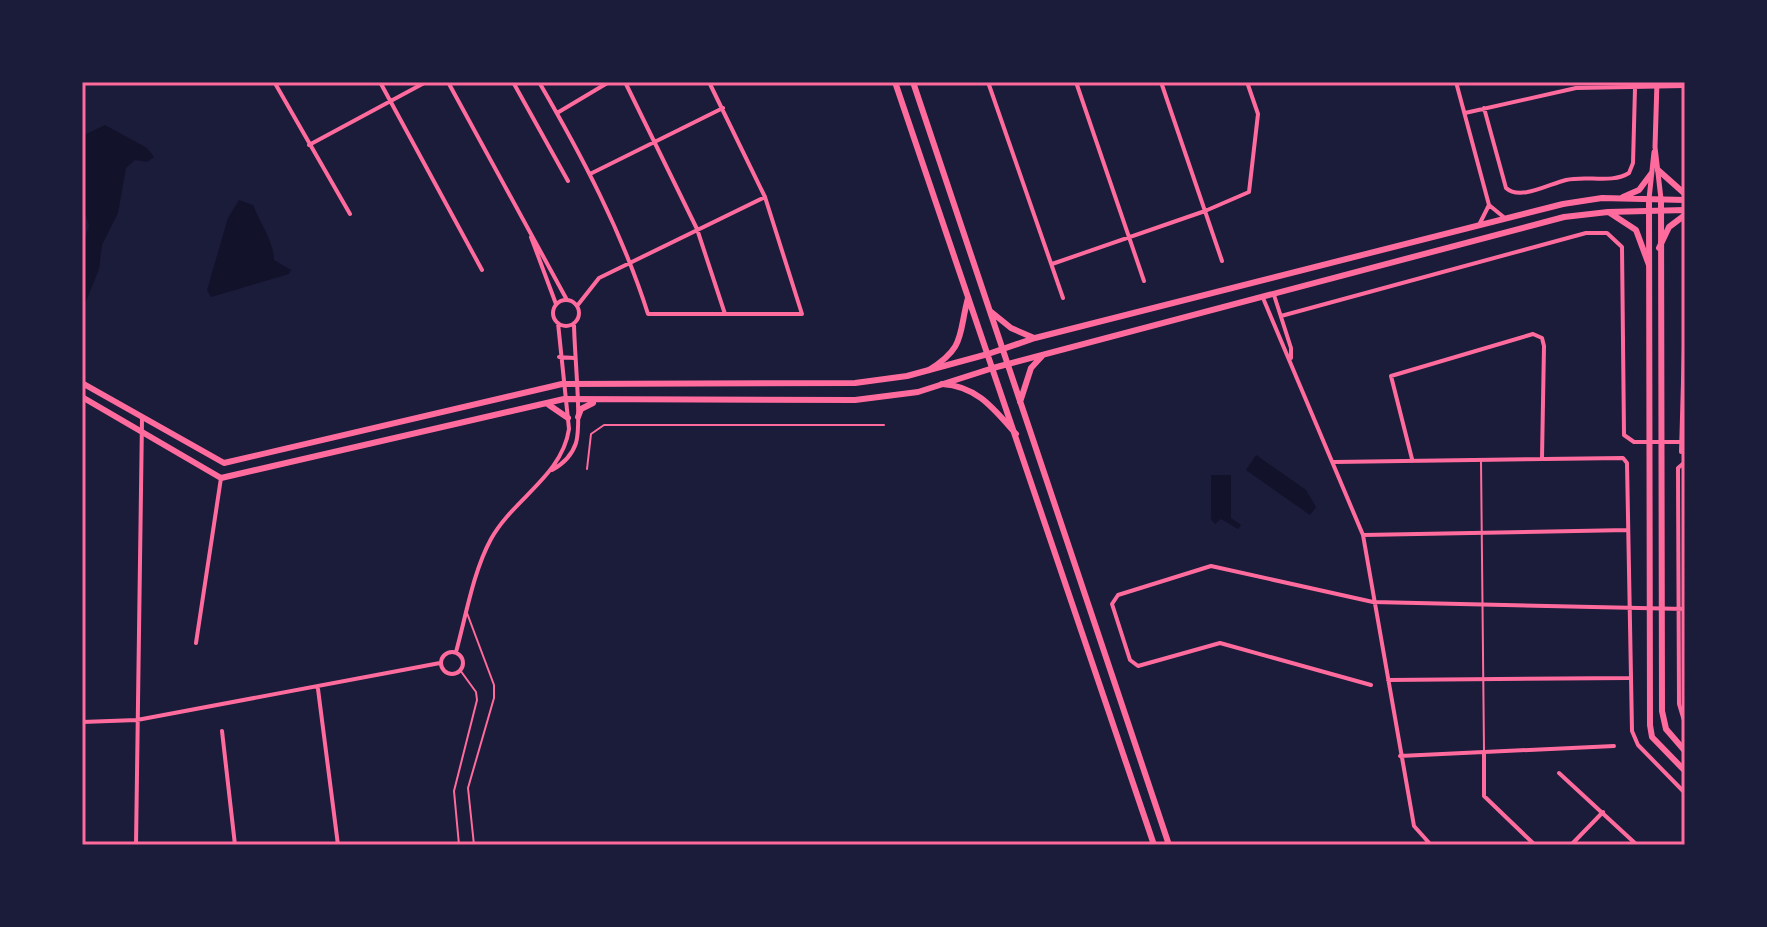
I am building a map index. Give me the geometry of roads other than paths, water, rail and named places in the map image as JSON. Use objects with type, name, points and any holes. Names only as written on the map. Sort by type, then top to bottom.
[{"type":"main road","points":[[896,82],[1154,845]]},
{"type":"main road","points":[[913,82],[1169,845]]},
{"type":"main road","points":[[1658,170],[1685,197]]},
{"type":"main road","points":[[1620,198],[1639,190],[1651,174]]},
{"type":"main road","points":[[82,383],[224,463],[562,384],[855,383],[929,370],[1035,338],[1582,200],[1685,197]]},
{"type":"main road","points":[[1649,199],[1650,731],[1685,771]]},
{"type":"main road","points":[[1661,199],[1663,717],[1669,735],[1685,751]]},
{"type":"main road","points":[[1608,212],[1636,230],[1649,265]]},
{"type":"main road","points":[[82,397],[221,478],[564,399],[855,400],[918,392],[1045,353],[1564,217],[1608,212],[1685,213]]},
{"type":"main road","points":[[1659,248],[1669,227],[1685,213]]},
{"type":"main road","points":[[929,370],[952,354],[959,344],[968,297]]},
{"type":"main road","points":[[987,308],[1011,328],[1035,338]]},
{"type":"main road","points":[[1020,403],[1031,368],[1045,353]]},
{"type":"main road","points":[[942,384],[957,385],[975,392],[1018,437]]},
{"type":"main road","points":[[578,417],[581,409],[596,401]]},
{"type":"main road","points":[[541,404],[557,407],[568,418]]},
{"type":"main road","points":[[1087,646],[1102,642]]},
{"type":"main road","points":[[1118,737],[1122,731],[1132,735]]},
{"type":"street","points":[[380,82],[482,270]]},
{"type":"street","points":[[309,145],[426,82]]},
{"type":"street","points":[[448,82],[552,267],[567,300],[577,306]]},
{"type":"street","points":[[513,82],[568,181]]},
{"type":"street","points":[[539,82],[590,174],[631,262],[648,314],[802,314],[765,197],[709,82]]},
{"type":"street","points":[[557,113],[609,82]]},
{"type":"street","points":[[625,82],[697,229],[725,314]]},
{"type":"street","points":[[988,82],[1063,298]]},
{"type":"street","points":[[1076,82],[1144,281]]},
{"type":"street","points":[[1161,82],[1222,261]]},
{"type":"street","points":[[1052,264],[1245,196],[1253,184],[1258,114],[1247,82]]},
{"type":"street","points":[[1456,82],[1489,205],[1507,219]]},
{"type":"street","points":[[276,85],[350,214]]},
{"type":"street","points":[[1649,199],[1657,85]]},
{"type":"street","points":[[1484,108],[1506,188],[1519,193],[1569,179],[1615,178],[1629,173],[1633,163],[1633,86]]},
{"type":"street","points":[[1465,113],[1576,88],[1685,86]]},
{"type":"street","points":[[590,174],[723,108]]},
{"type":"street","points":[[1655,147],[1661,199]]},
{"type":"street","points":[[551,470],[562,465],[573,450],[579,429],[574,358],[577,306],[599,278],[765,197]]},
{"type":"street","points":[[1478,227],[1489,205]]},
{"type":"street","points":[[456,652],[489,542],[551,470],[567,444],[568,418],[559,357],[558,323],[554,315],[557,304],[542,271],[530,231]]},
{"type":"street","points":[[1281,316],[1586,233],[1607,233],[1622,247],[1624,435],[1628,441],[1680,442]]},
{"type":"street","points":[[542,271],[552,267]]},
{"type":"street","points":[[549,287],[559,282]]},
{"type":"street","points":[[1274,295],[1291,348],[1290,360]]},
{"type":"street","points":[[1263,298],[1363,535],[1414,826],[1431,845]]},
{"type":"street","points":[[557,304],[567,300]]},
{"type":"street","points":[[1681,452],[1685,311]]},
{"type":"street","points":[[558,323],[574,323]]},
{"type":"street","points":[[1412,460],[1391,376],[1533,334],[1542,338],[1544,346],[1542,458]]},
{"type":"street","points":[[559,357],[574,358]]},
{"type":"street","points":[[136,845],[142,419]]},
{"type":"street","points":[[1334,462],[1623,458],[1627,463],[1632,731],[1638,745],[1685,793]]},
{"type":"street","points":[[1685,462],[1678,468],[1683,609],[1679,704],[1685,724]]},
{"type":"street","points":[[196,643],[221,478]]},
{"type":"street","points":[[1363,535],[1628,530]]},
{"type":"street","points":[[1371,685],[1220,643],[1138,666],[1130,660],[1113,599],[1211,566],[1373,602],[1628,605],[1683,609]]},
{"type":"street","points":[[440,663],[444,654],[456,652]]},
{"type":"street","points":[[440,663],[446,673],[460,670],[463,659],[456,652]]},
{"type":"street","points":[[82,722],[137,720],[440,663]]},
{"type":"street","points":[[1388,680],[1629,678]]},
{"type":"street","points":[[318,688],[338,845]]},
{"type":"street","points":[[222,731],[235,845]]},
{"type":"street","points":[[1400,756],[1614,746]]},
{"type":"street","points":[[1484,752],[1484,796],[1535,845]]},
{"type":"street","points":[[1559,773],[1637,845]]},
{"type":"street","points":[[1571,845],[1603,812]]},
{"type":"lane","points":[[587,469],[591,434],[604,425],[884,425]]},
{"type":"lane","points":[[1481,460],[1484,752]]},
{"type":"lane","points":[[467,612],[494,685],[494,698],[468,788],[474,845]]},
{"type":"lane","points":[[459,845],[454,791],[477,700],[476,692],[460,670]]}]
